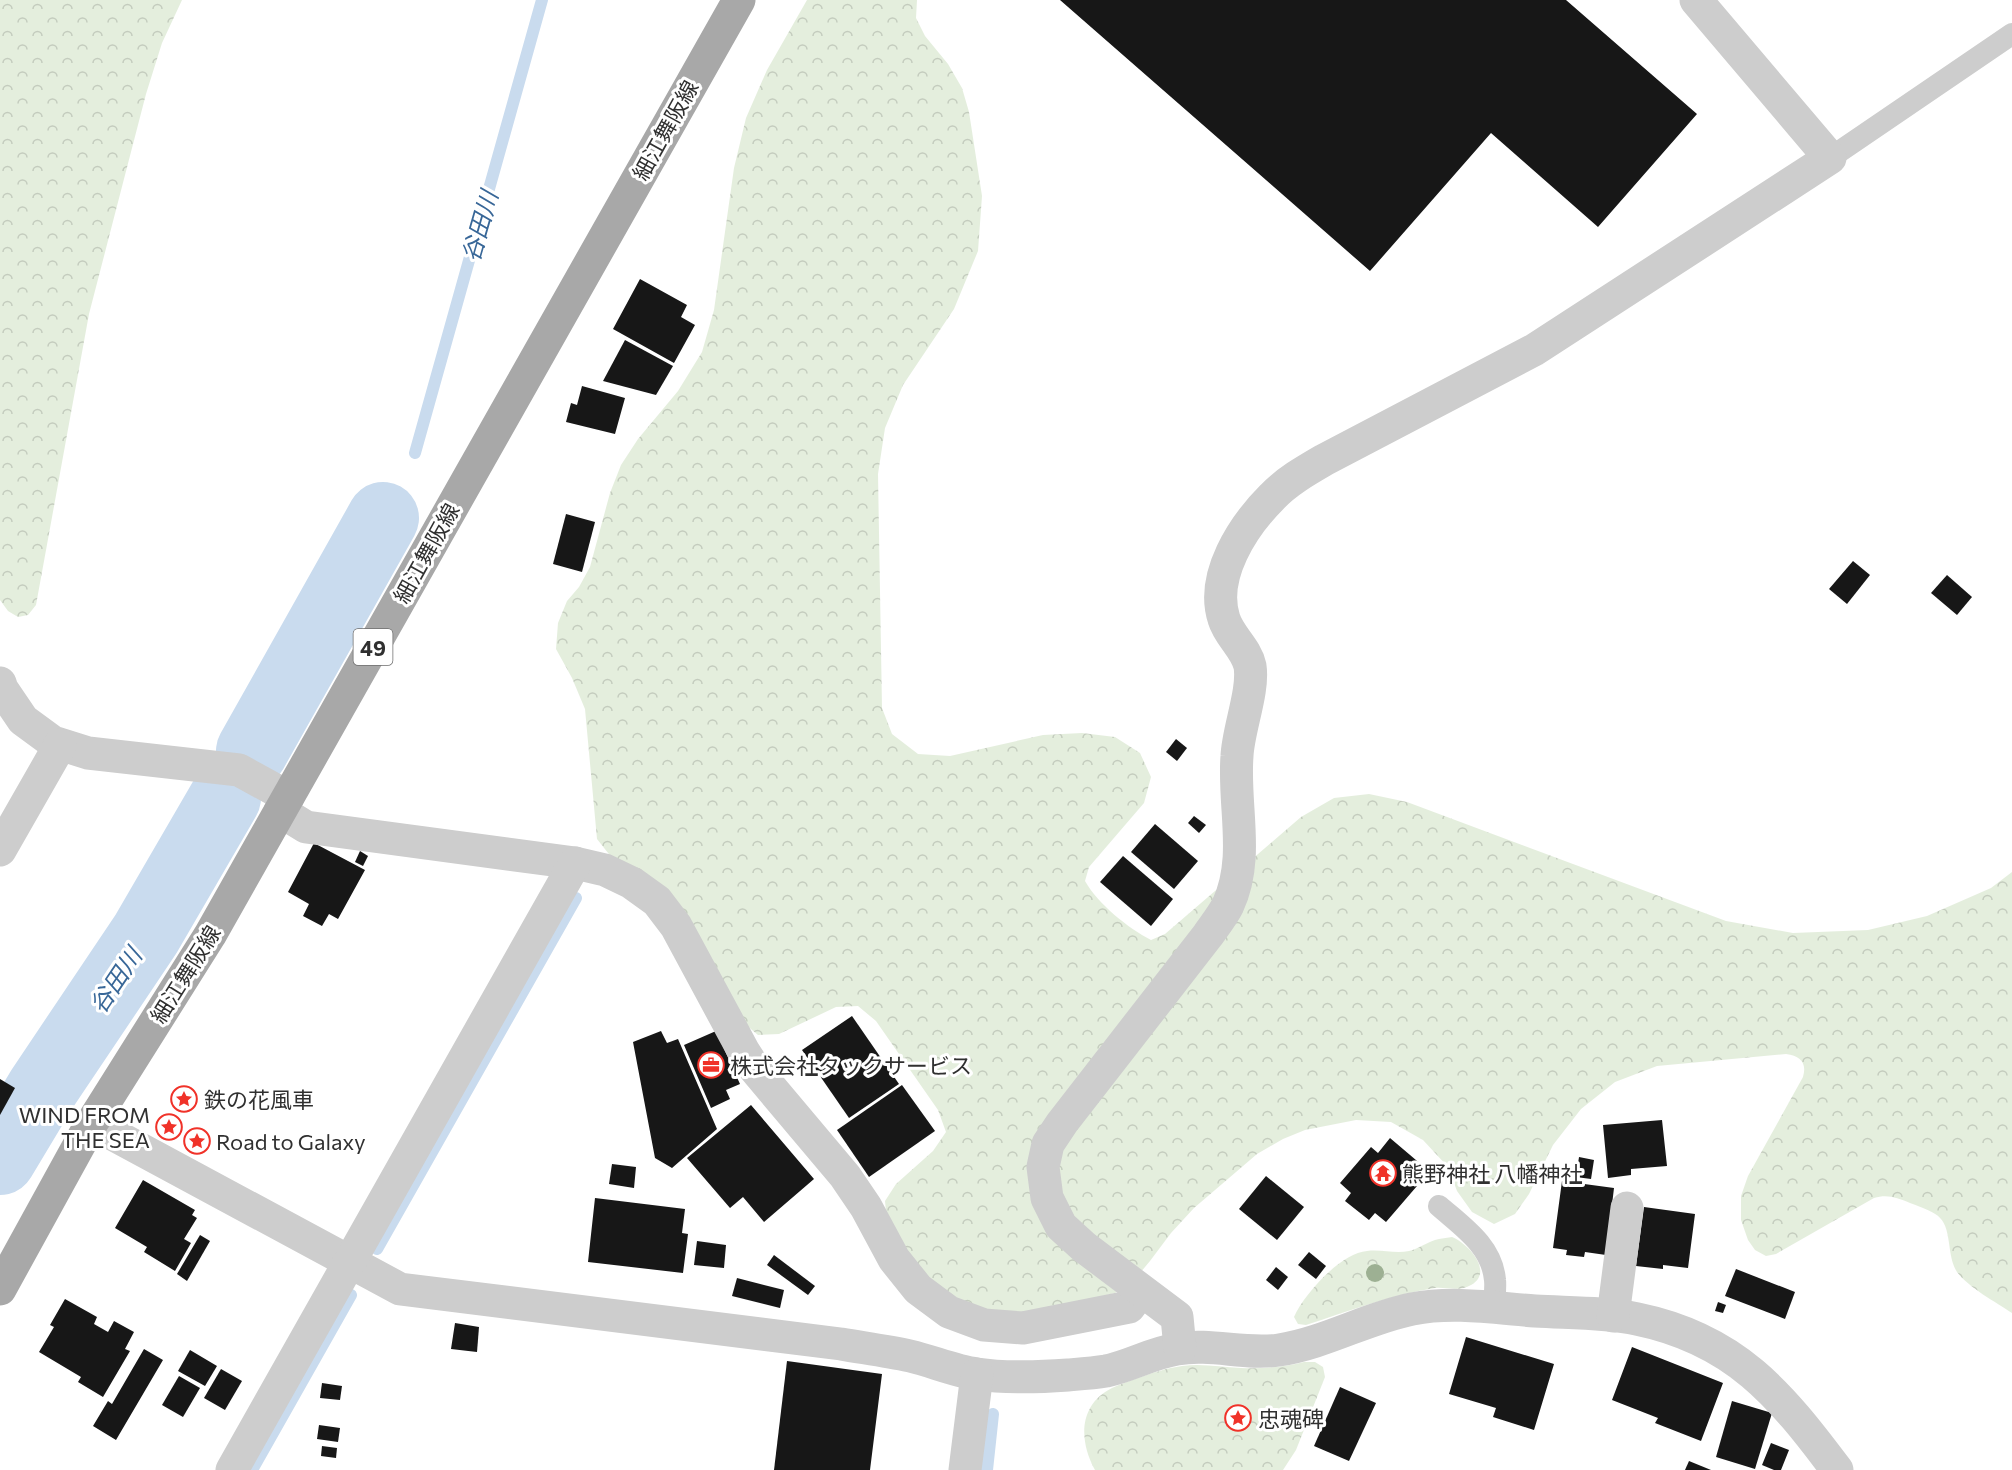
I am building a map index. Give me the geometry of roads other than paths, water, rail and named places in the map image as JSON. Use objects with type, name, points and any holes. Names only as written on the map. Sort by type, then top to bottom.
[{"type":"main road","name":"細江舞阪線","points":[[0,1289],[92,1123],[210,935],[739,0]]},
{"type":"street","points":[[1180,1348],[1177,1317],[1084,1247],[1061,1226],[1047,1198],[1043,1167],[1048,1144],[1062,1123],[1208,935],[1228,904],[1239,870],[1240,833],[1236,757],[1250,683],[1250,667],[1245,652],[1224,620],[1220,597],[1224,575],[1236,546],[1252,520],[1272,496],[1297,476],[1534,350],[1830,158],[1696,0]]},
{"type":"street","points":[[0,683],[23,720],[53,742],[88,753],[239,770],[284,804],[306,827],[575,863],[605,870],[632,883],[657,901],[676,926],[755,1069],[850,1184],[894,1259],[918,1289],[949,1312],[984,1325],[1023,1328],[1129,1307],[1141,1291]]},
{"type":"street","points":[[0,850],[60,745]]},
{"type":"street","points":[[232,1470],[575,863]]},
{"type":"street","points":[[92,1123],[400,1289],[841,1344],[910,1356],[977,1374],[1069,1375],[1107,1370],[1180,1348],[1278,1350],[1311,1342],[1411,1310],[1441,1306],[1636,1319],[1674,1329],[1711,1345],[1744,1366],[1774,1392],[1801,1422],[1837,1470]]},
{"type":"street","points":[[1613,1316],[1627,1208]]},
{"type":"street","points":[[965,1470],[977,1374]]},
{"type":"lane","points":[[1830,158],[2012,34]]},
{"type":"lane","points":[[1439,1206],[1483,1245],[1491,1262],[1495,1280],[1494,1308]]},
{"type":"waterway","name":"谷田川","points":[[415,453],[542,0]]},
{"type":"waterway","name":"谷田川","points":[[252,751],[383,518]]},
{"type":"waterway","name":"谷田川","points":[[0,1159],[42,1089],[146,934],[225,798]]},
{"type":"waterway","points":[[377,1249],[576,898]]},
{"type":"waterway","points":[[252,1470],[351,1295]]},
{"type":"waterway","points":[[987,1470],[993,1414]]},
{"type":"place","name":"株式会社タックサービス","points":[[711,1065]]},
{"type":"place","name":"鉄の花風車","points":[[184,1099]]},
{"type":"place","name":"WIND FROM THE SEA","points":[[169,1127]]},
{"type":"place","name":"Road to Galaxy","points":[[197,1141]]},
{"type":"place","name":"熊野神社 八幡神社","points":[[1383,1173]]},
{"type":"place","name":"忠魂碑","points":[[1238,1418]]}]
